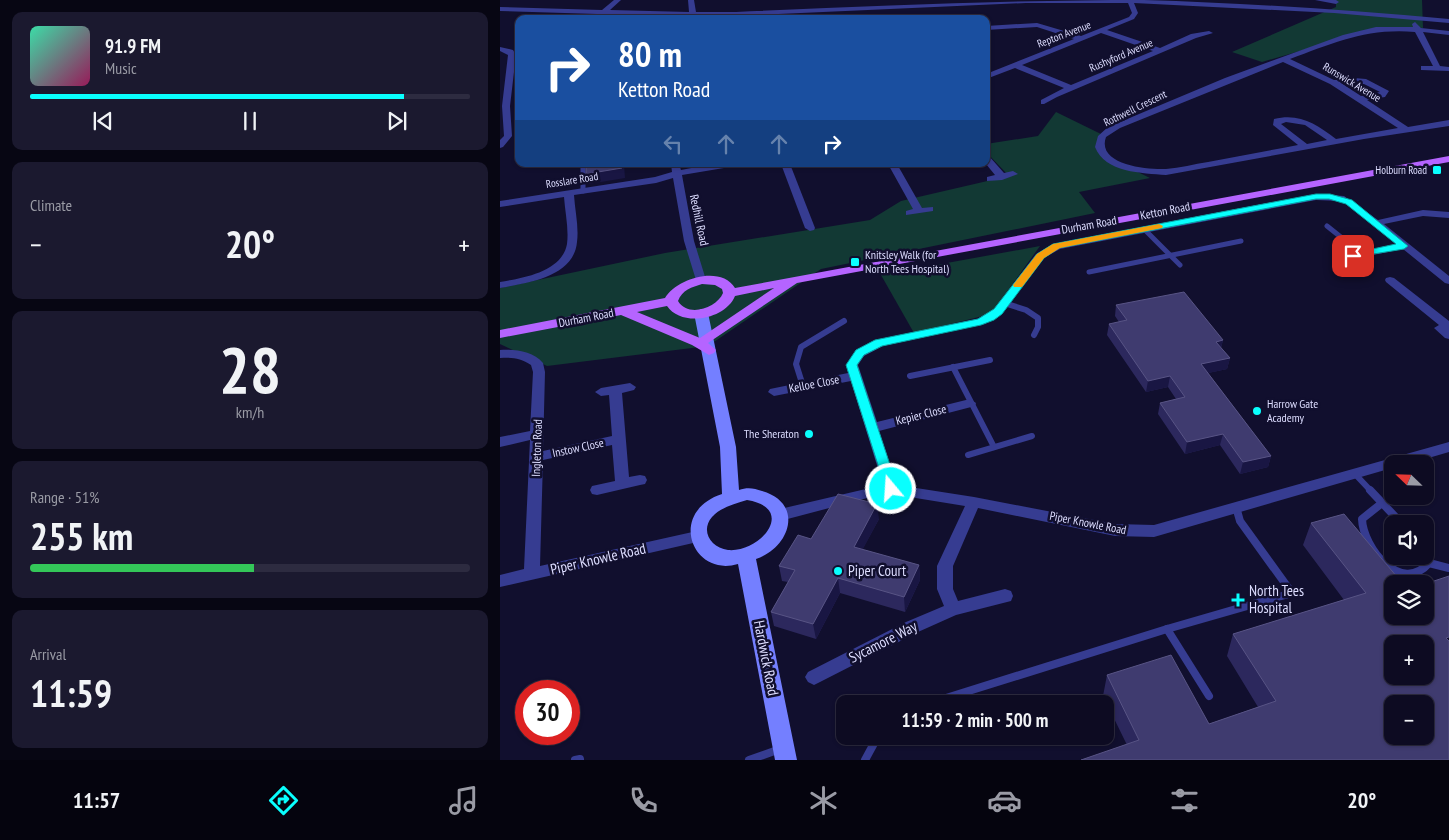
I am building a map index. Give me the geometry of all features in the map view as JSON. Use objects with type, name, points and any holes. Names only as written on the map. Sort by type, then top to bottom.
[{"type":"main road","name":"Durham Road","points":[[730,293],[796,279],[1449,159]]},
{"type":"main road","points":[[624,310],[698,342],[708,344],[796,279]]},
{"type":"main road","points":[[701,280],[724,283],[730,293],[726,302],[720,307],[701,313],[683,313],[676,309],[671,300],[678,289],[686,284],[701,280]]},
{"type":"main road","name":"Durham Road","points":[[500,334],[671,300]]},
{"type":"street","points":[[604,12],[618,0]]},
{"type":"street","points":[[691,0],[693,14]]},
{"type":"street","points":[[874,0],[880,9]]},
{"type":"street","points":[[814,15],[880,9],[1045,0],[1226,3],[1449,21]]},
{"type":"street","points":[[1318,0],[1336,2]]},
{"type":"street","name":"Repton Avenue","points":[[990,74],[1132,18],[1135,13],[1130,1]]},
{"type":"street","points":[[551,11],[557,5]]},
{"type":"street","points":[[500,9],[649,15]]},
{"type":"street","points":[[676,15],[748,15]]},
{"type":"street","points":[[1413,17],[1438,69]]},
{"type":"street","points":[[990,28],[1037,25],[1082,39]]},
{"type":"street","name":"Rothwell Crescent","points":[[1449,32],[1418,30],[1365,31],[1195,92],[1115,128],[1102,137],[1099,144],[1100,152],[1107,159],[1123,166],[1144,171],[1166,172],[1449,123]]},
{"type":"street","points":[[1102,31],[1159,50]]},
{"type":"street","name":"Rushyford Avenue","points":[[1044,102],[1159,50],[1194,36],[1209,33]]},
{"type":"street","points":[[500,49],[510,52],[512,55],[511,75],[503,106],[508,136],[500,145]]},
{"type":"street","name":"Runswick Avenue","points":[[1283,59],[1333,82],[1407,130]]},
{"type":"street","points":[[1015,65],[1072,88]]},
{"type":"street","points":[[1424,68],[1449,69]]},
{"type":"street","points":[[500,76],[511,75]]},
{"type":"street","points":[[1333,82],[1359,79],[1369,81],[1385,91],[1382,95],[1360,99]]},
{"type":"street","points":[[1306,147],[1277,125],[1277,121],[1289,117],[1301,119],[1335,142]]},
{"type":"street","points":[[990,163],[1002,177]]},
{"type":"street","name":"Rosslare Road","points":[[500,204],[656,180],[676,169],[708,167]]},
{"type":"street","points":[[787,167],[810,228]]},
{"type":"street","points":[[894,167],[914,212],[930,209]]},
{"type":"street","name":"Redhill Road","points":[[676,169],[690,241],[701,280]]},
{"type":"street","points":[[990,179],[1013,174]]},
{"type":"street","points":[[500,284],[526,280],[544,274],[553,270],[569,254],[572,244],[569,194]]},
{"type":"street","name":"Ketton Road","points":[[854,376],[852,365],[860,353],[879,343],[981,322],[991,318],[1040,256],[1057,246],[1316,197],[1341,198],[1349,202],[1449,281]]},
{"type":"street","points":[[1376,223],[1423,213],[1449,215]]},
{"type":"street","points":[[1357,255],[1404,246]]},
{"type":"street","points":[[1390,280],[1449,329]]},
{"type":"street","points":[[701,313],[728,447],[731,496]]},
{"type":"street","name":"Ingleton Road","points":[[500,354],[514,353],[527,356],[537,363],[539,372],[532,573]]},
{"type":"street","points":[[854,376],[891,489]]},
{"type":"street","name":"Kelloe Close","points":[[774,392],[854,376]]},
{"type":"street","points":[[601,392],[630,387]]},
{"type":"street","name":"Instow Close","points":[[615,389],[622,484]]},
{"type":"street","name":"Kepier Close","points":[[871,428],[970,402]]},
{"type":"street","points":[[500,442],[538,434]]},
{"type":"street","name":"Instow Close","points":[[536,457],[619,440]]},
{"type":"street","name":"Piper Knowle Road","points":[[780,514],[891,489],[974,502],[1136,532],[1154,531],[1449,447]]},
{"type":"street","points":[[597,490],[640,480]]},
{"type":"street","points":[[747,494],[761,496],[776,506],[780,514],[779,529],[764,548],[746,556],[728,558],[716,556],[705,550],[697,537],[698,523],[706,511],[717,502],[731,496],[747,494]]},
{"type":"street","points":[[953,609],[945,589],[944,566],[974,502]]},
{"type":"street","name":"Piper Knowle Road","points":[[500,581],[697,537]]},
{"type":"street","name":"Hardwick Road","points":[[746,556],[785,754]]},
{"type":"street","name":"Sycamore Way","points":[[814,677],[912,627],[953,609],[1005,596]]},
{"type":"lane","points":[[583,167],[583,191]]},
{"type":"lane","points":[[1326,226],[1357,255]]},
{"type":"lane","points":[[1144,229],[1172,255],[1180,266]]},
{"type":"lane","points":[[1089,272],[1241,241]]},
{"type":"lane","points":[[1004,303],[1026,310],[1038,318],[1038,327],[1034,335]]},
{"type":"lane","points":[[802,386],[796,364],[801,347],[844,321]]},
{"type":"lane","points":[[910,376],[990,360]]},
{"type":"lane","points":[[953,367],[994,447]]},
{"type":"lane","points":[[968,455],[1032,436]]},
{"type":"lane","points":[[1355,474],[1393,515]]},
{"type":"lane","points":[[1382,503],[1362,519],[1361,527],[1377,554],[1384,561]]},
{"type":"lane","points":[[956,695],[1167,629],[1292,594],[1240,521],[1236,507]]},
{"type":"lane","points":[[1434,564],[1449,568]]},
{"type":"lane","points":[[1387,565],[1395,573],[1412,574],[1424,570],[1428,565]]},
{"type":"lane","points":[[1167,629],[1209,696]]},
{"type":"lane","points":[[865,760],[872,745]]},
{"type":"lane","points":[[749,760],[785,754]]},
{"type":"green space","points":[[1336,0],[1422,0],[1423,28],[1382,27],[1262,62],[1232,52],[1336,7]]},
{"type":"green space","points":[[1056,112],[1103,135],[1099,153],[1150,178],[1079,192],[1095,213],[821,269],[708,346],[547,366],[500,344],[500,288],[665,253],[870,220],[901,201],[1009,176],[990,156],[990,143],[1038,136]]},
{"type":"green space","points":[[1040,246],[991,314],[914,333],[881,275]]},
{"type":"building","points":[[586,167],[622,167],[622,168],[586,174]]},
{"type":"building","points":[[1184,292],[1223,340],[1216,342],[1230,358],[1201,364],[1271,456],[1243,462],[1223,434],[1187,442],[1160,403],[1185,397],[1170,376],[1148,381],[1109,324],[1127,320],[1116,305]]},
{"type":"building","name":"Piper Court","points":[[838,494],[877,504],[854,547],[919,565],[904,597],[838,578],[813,624],[771,612],[795,570],[779,566],[798,535],[811,539]]},
{"type":"building","points":[[1344,514],[1384,561],[1384,565],[1387,565],[1395,575],[1384,575],[1384,625],[1434,625],[1434,581],[1449,576],[1449,637],[1446,638],[1449,641],[1449,760],[1081,760],[1139,740],[1107,675],[1171,655],[1209,724],[1276,701],[1233,634],[1366,593],[1311,523]]},
{"type":"slow traffic","points":[[1018,285],[1040,256],[1057,246],[1159,226]]},
{"type":"place","name":"Holburn Road","points":[[1437,170]]},
{"type":"place","name":"Knitsley Walk (for North Tees Hospital)","points":[[855,262]]},
{"type":"place","name":"Harrow Gate Academy","points":[[1257,411]]},
{"type":"place","name":"The Sheraton","points":[[809,434]]},
{"type":"place","name":"Piper Court","points":[[838,571]]},
{"type":"place","name":"North Tees Hospital","points":[[1238,600]]},
{"type":"route","points":[[891,489],[852,365],[860,353],[879,343],[981,322],[991,318],[998,312],[1040,256],[1048,250],[1057,246],[1226,213],[1330,196],[1349,202],[1404,246],[1353,256]]}]
